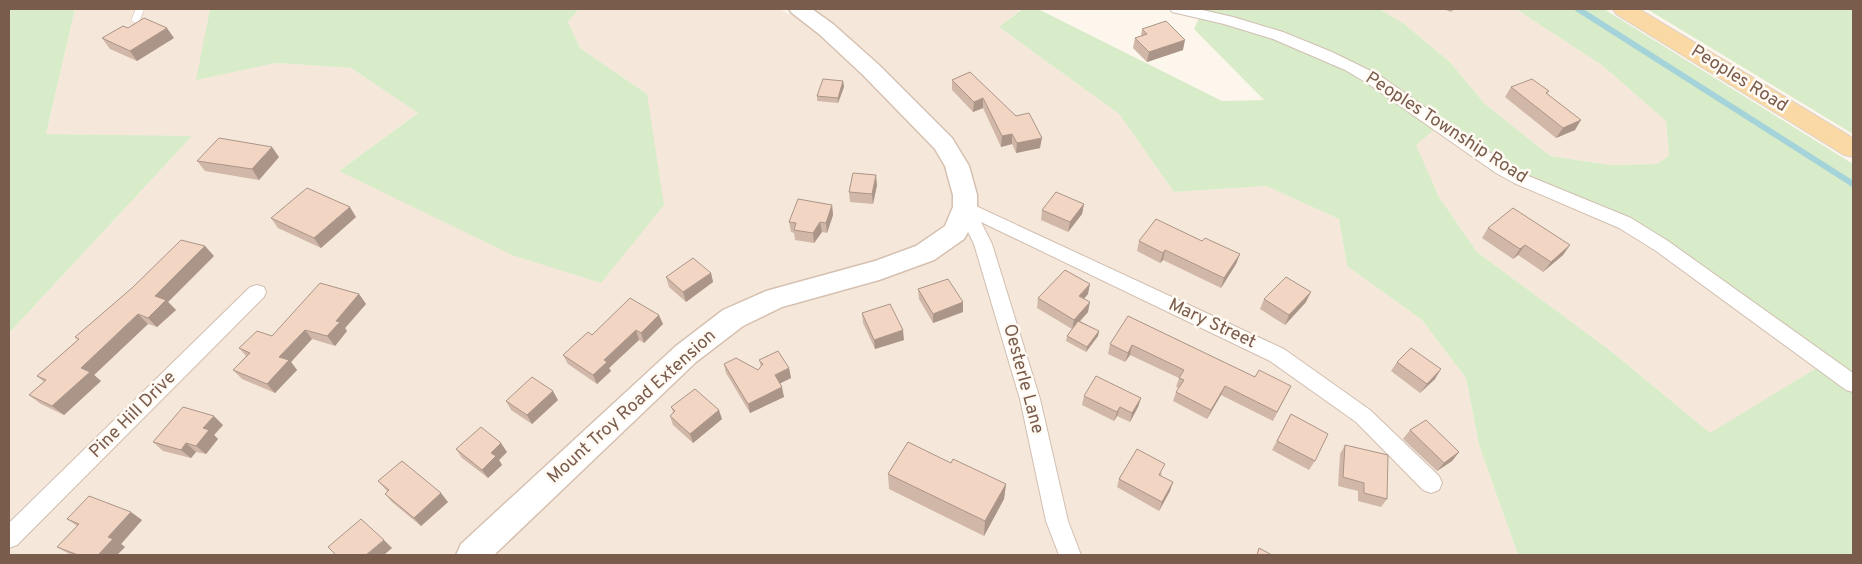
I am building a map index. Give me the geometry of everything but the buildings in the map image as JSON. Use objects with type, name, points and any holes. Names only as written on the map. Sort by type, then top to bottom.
[{"type":"main road","name":"Peoples Road","points":[[1624,9],[1853,149]]},
{"type":"street","name":"Mount Troy Road Extension","points":[[472,555],[686,354],[733,318],[775,298],[879,270],[925,253],[955,232],[965,207],[962,180],[957,166],[944,144],[871,70],[826,29],[799,9]]},
{"type":"street","name":"Peoples Township Road","points":[[1177,9],[1258,28],[1358,70],[1374,79],[1502,169],[1520,179],[1625,223],[1662,246],[1824,363]]},
{"type":"street","name":"Mary Street","points":[[965,207],[1277,355],[1363,416],[1432,483]]},
{"type":"street","name":"Oesterle Lane","points":[[965,207],[984,244],[1030,399],[1057,521],[1070,555]]},
{"type":"street","name":"Pine Hill Drive","points":[[9,538],[257,292]]},
{"type":"street","points":[[1824,363],[1853,384]]},
{"type":"lane","points":[[136,19],[140,9]]},
{"type":"shaded area","points":[[75,9],[210,9],[197,79],[276,63],[351,68],[418,113],[340,170],[647,94],[580,48],[568,22],[579,9],[780,9],[788,14],[799,9],[1015,9],[1019,11],[999,27],[1119,114],[1174,192],[1266,186],[1339,219],[1347,266],[1422,320],[1466,378],[1479,445],[1518,555],[9,555],[9,333],[191,137],[46,134]]},
{"type":"shaded area","points":[[1379,9],[1516,9],[1603,66],[1666,121],[1669,155],[1658,164],[1610,165],[1550,156],[1484,103],[1450,62],[1403,23]]},
{"type":"shaded area","points":[[1435,129],[1506,180],[1631,234],[1818,367],[1711,434],[1612,352],[1477,252],[1439,197],[1415,145]]},
{"type":"green space","points":[[9,9],[75,9],[46,134],[192,136],[9,333]]},
{"type":"green space","points":[[210,9],[579,9],[568,22],[580,48],[647,94],[664,205],[601,283],[512,255],[339,171],[418,113],[351,68],[276,63],[196,80]]},
{"type":"green space","points":[[1022,9],[1038,9],[1222,101],[1264,100],[1194,29],[1199,18],[1287,44],[1330,61],[1370,82],[1435,129],[1416,145],[1439,197],[1477,252],[1612,352],[1710,433],[1818,367],[1853,392],[1853,555],[1518,555],[1479,445],[1466,378],[1422,320],[1347,266],[1339,219],[1266,186],[1174,192],[1119,114],[999,27]]},
{"type":"green space","points":[[1196,9],[1379,9],[1403,23],[1450,62],[1484,103],[1550,156],[1610,165],[1658,164],[1669,155],[1666,121],[1603,66],[1516,9],[1604,9],[1853,164],[1853,378],[1627,218],[1518,171],[1370,70],[1329,51],[1285,34],[1240,19]]},
{"type":"green space","points":[[1647,9],[1853,9],[1853,134]]},
{"type":"waterway","points":[[1578,9],[1853,184]]}]
